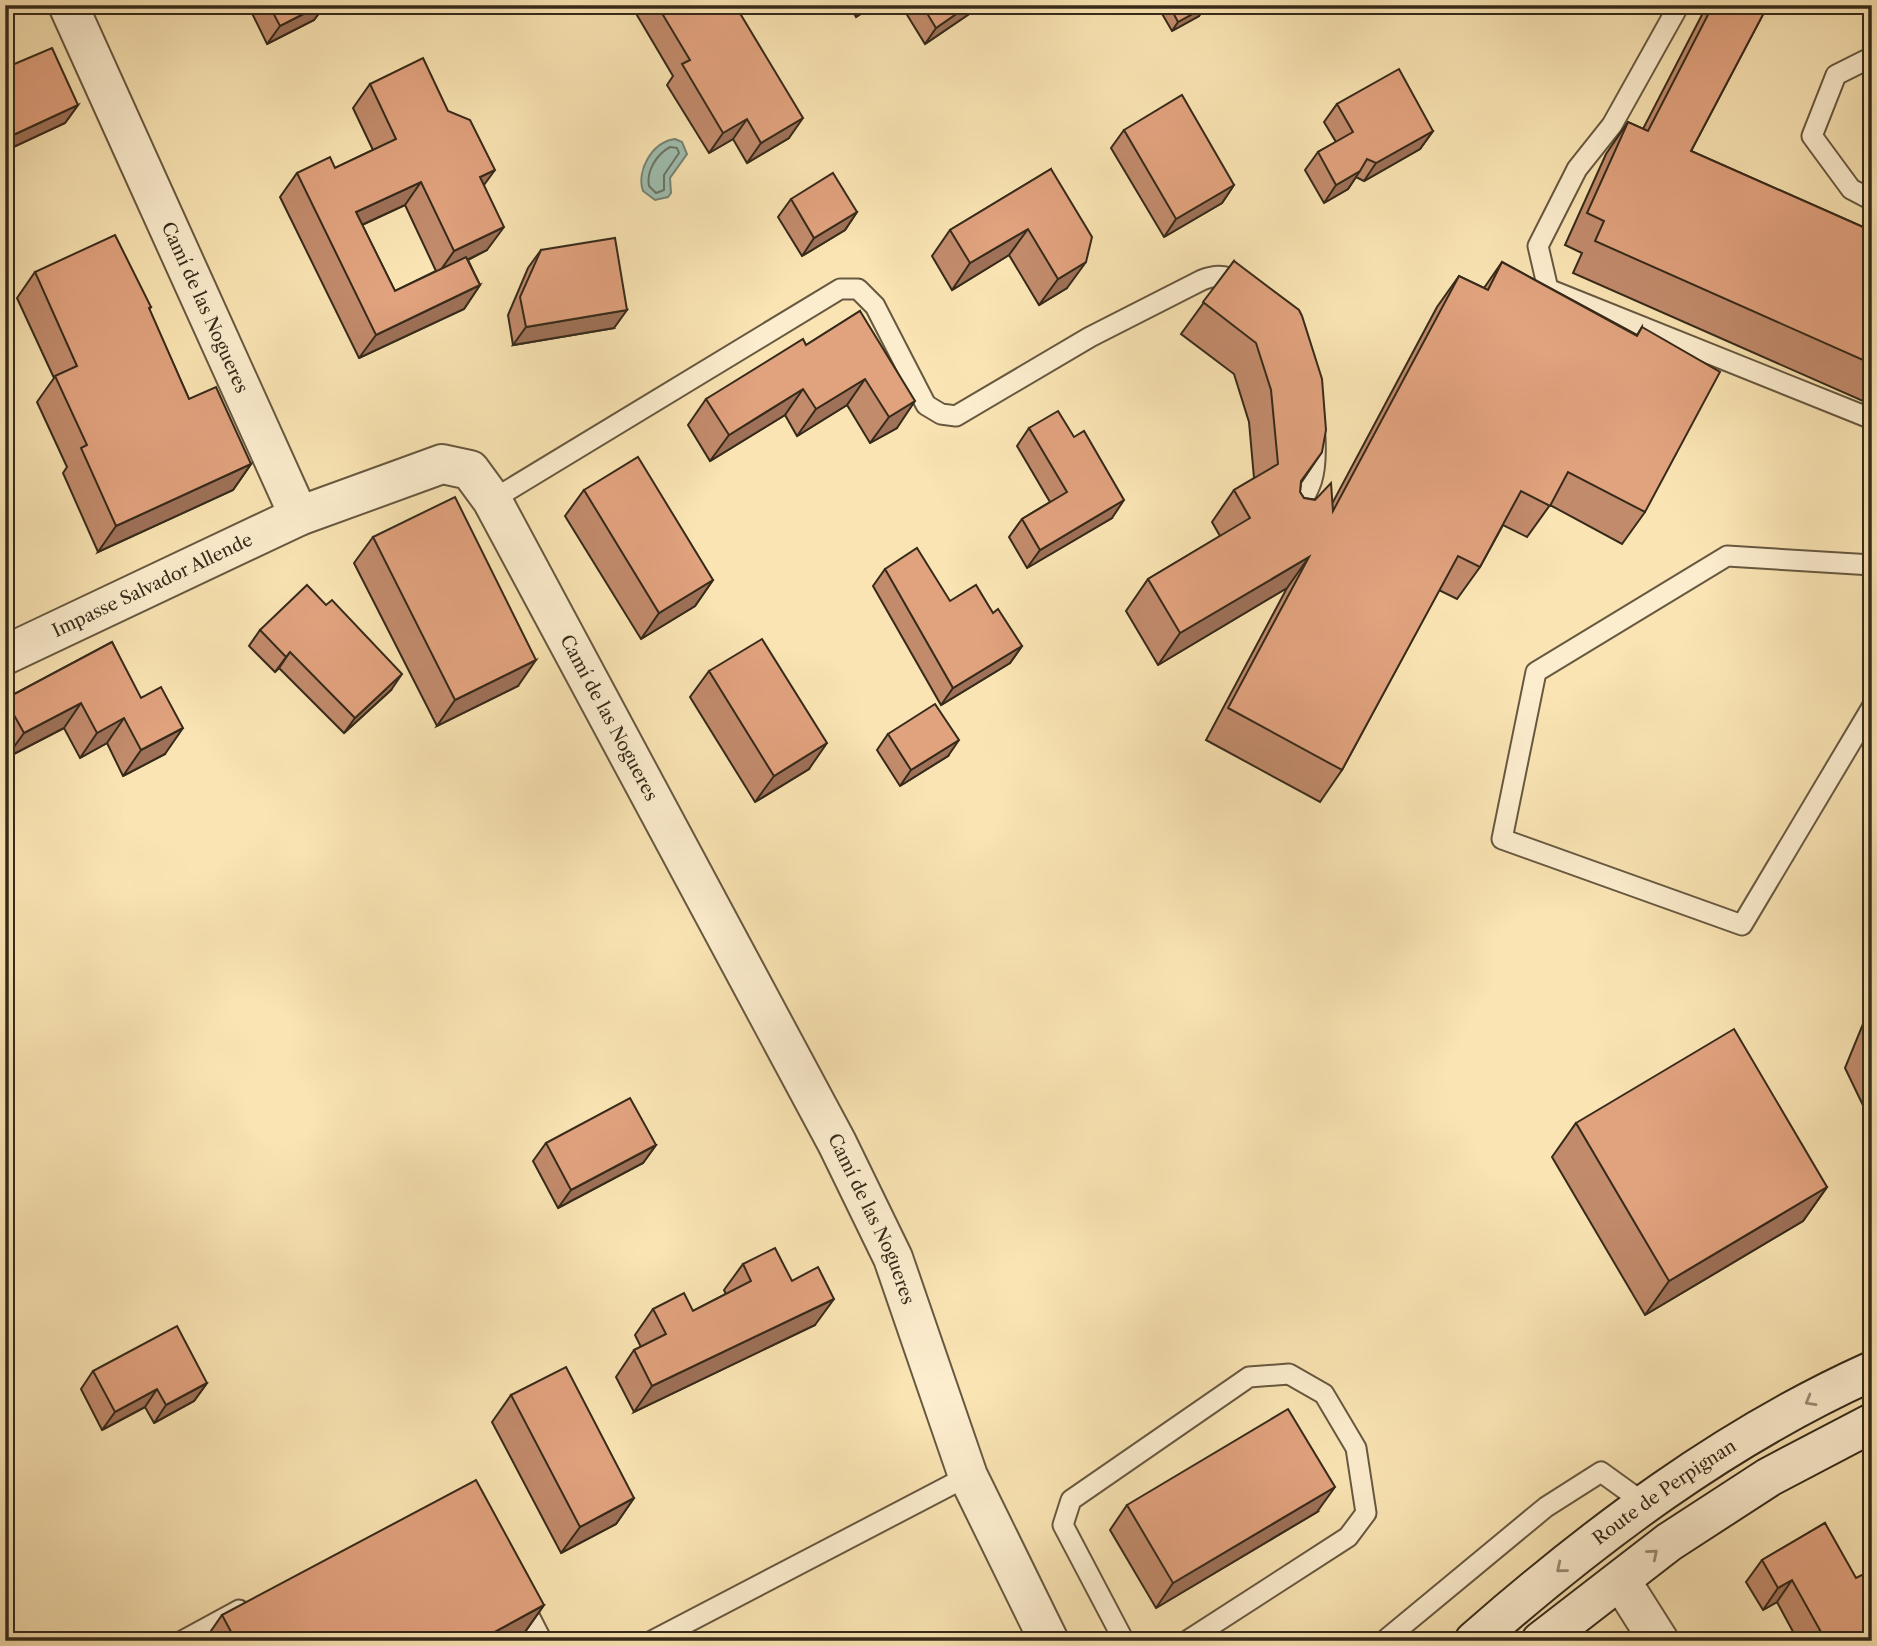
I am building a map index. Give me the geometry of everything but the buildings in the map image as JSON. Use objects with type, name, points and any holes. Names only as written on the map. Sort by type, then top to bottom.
[{"type":"street","name":"Camí de las Nogueres","points":[[68,5],[299,516],[442,464],[470,470],[492,500],[859,1189],[893,1258],[968,1476],[1049,1641]]},
{"type":"street","name":"Impasse Salvador Allende","points":[[5,656],[299,516]]},
{"type":"street","name":"Route de Perpignan","points":[[1474,1641],[1644,1503],[1721,1451],[1827,1391],[1872,1371]]},
{"type":"street","points":[[1541,1641],[1669,1542],[1769,1477],[1872,1423]]},
{"type":"street","points":[[1621,1581],[1659,1641]]},
{"type":"lane","points":[[1678,5],[1612,125],[1577,169],[1538,246],[1548,289],[1872,419]]},
{"type":"lane","points":[[1872,57],[1836,75],[1812,136],[1851,189],[1872,200]]},
{"type":"lane","points":[[492,500],[840,289],[858,289],[875,306],[926,405],[941,414],[956,416],[1090,337],[1202,280],[1216,275],[1230,278],[1257,296]]},
{"type":"lane","points":[[1289,520],[1312,487],[1317,462],[1314,423]]},
{"type":"lane","points":[[1872,565],[1727,556],[1536,672],[1502,839],[1742,925],[1872,706]]},
{"type":"lane","points":[[1124,1641],[1063,1525],[1070,1500],[1250,1377],[1289,1374],[1324,1394],[1356,1448],[1366,1513],[1348,1537],[1187,1641]]},
{"type":"lane","points":[[1384,1641],[1546,1507],[1601,1472],[1644,1503]]},
{"type":"lane","points":[[652,1641],[968,1476]]},
{"type":"lane","points":[[511,1583],[542,1641]]},
{"type":"lane","points":[[182,1641],[255,1601]]},
{"type":"water","points":[[675,139],[682,142],[687,154],[670,178],[671,193],[668,197],[655,200],[643,191],[641,183],[644,167],[653,151]]}]
